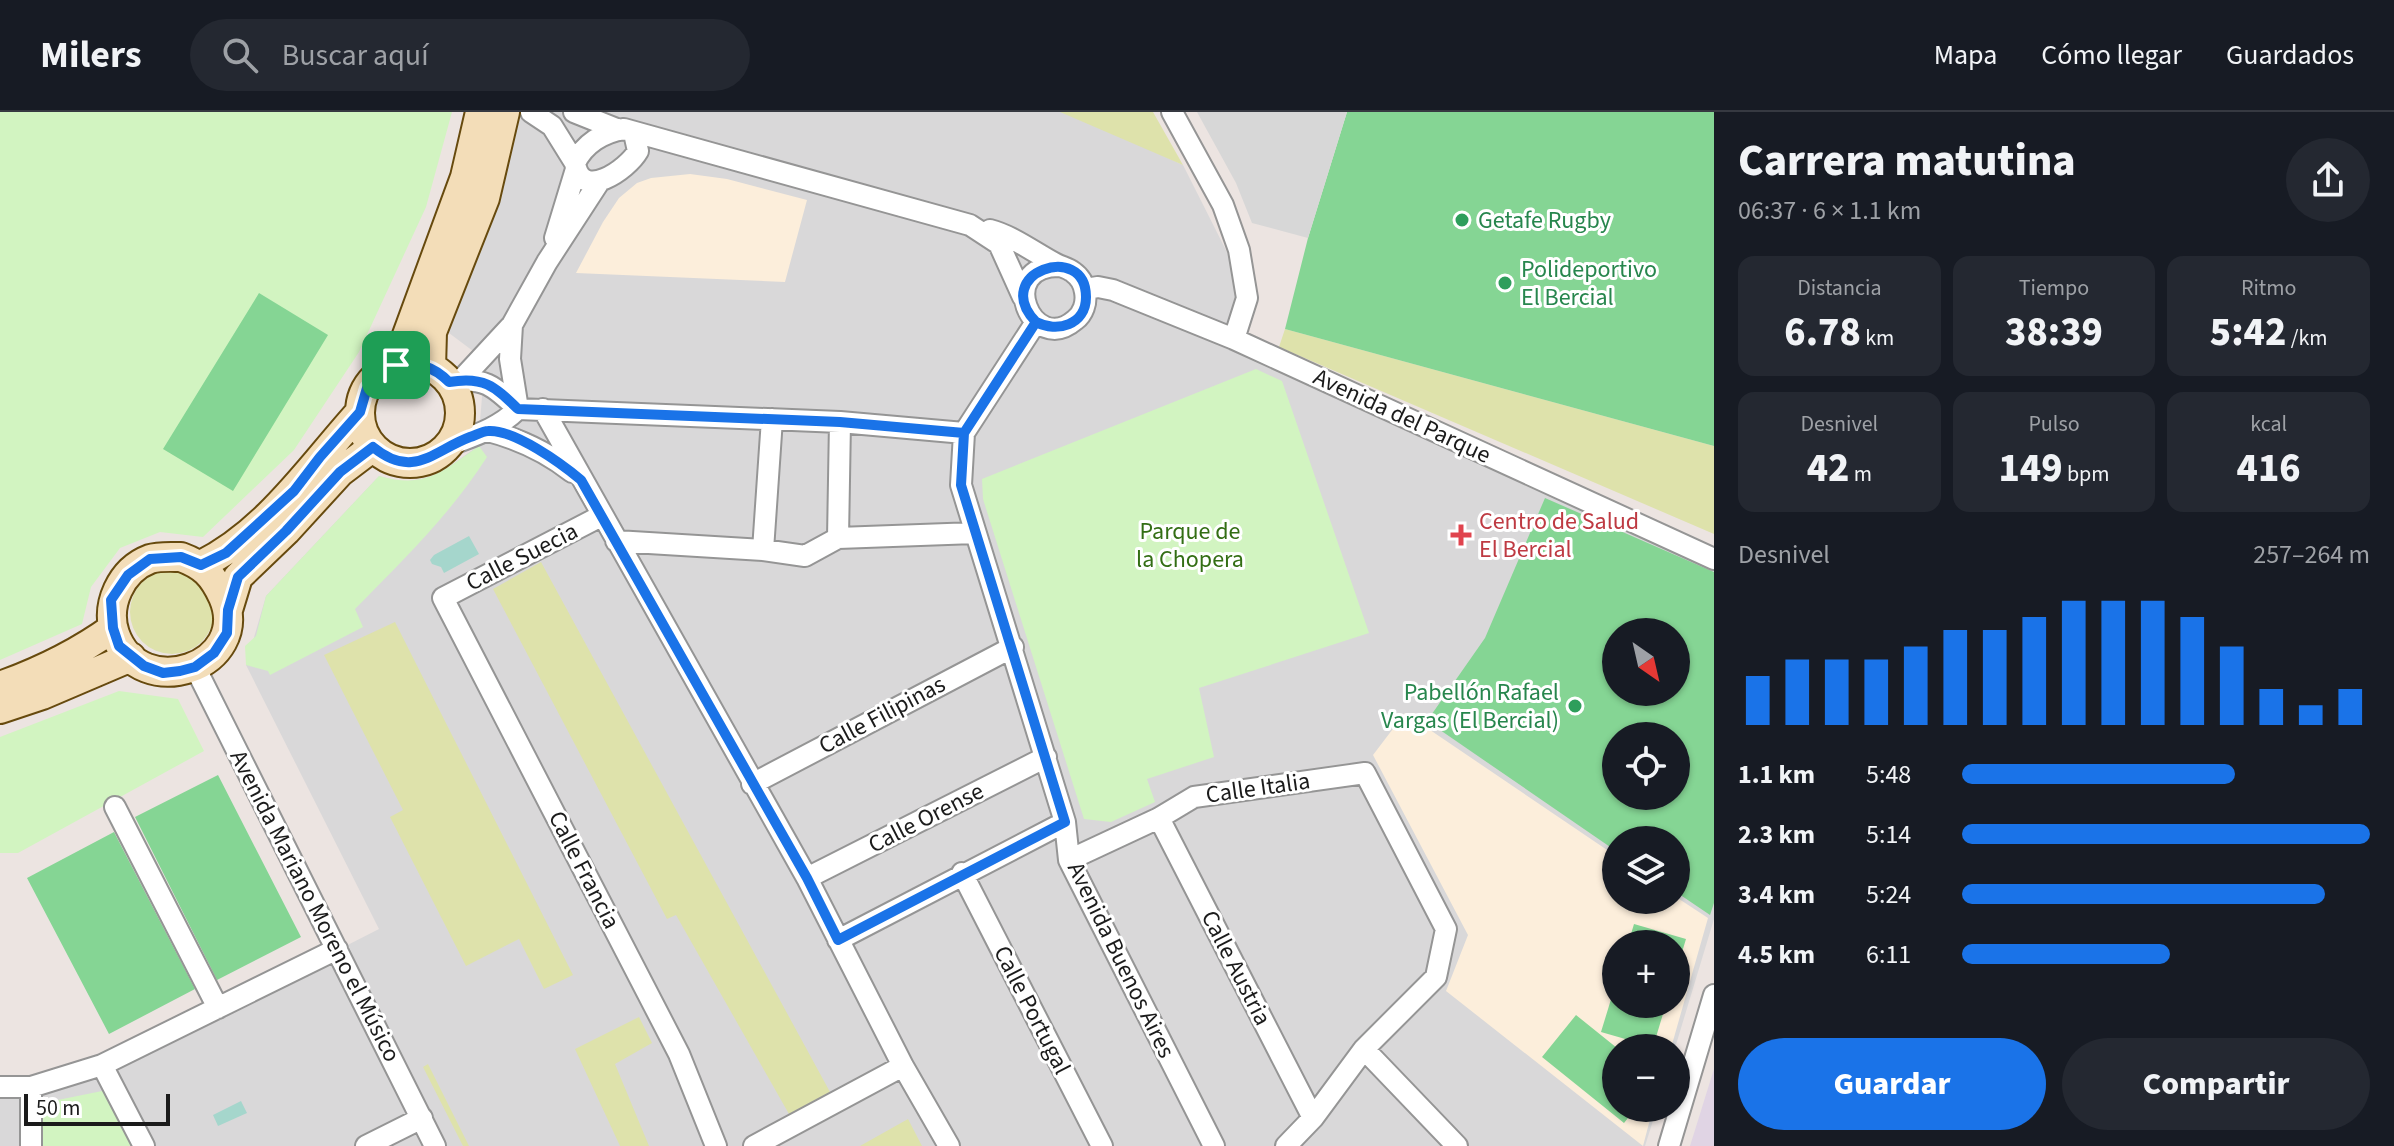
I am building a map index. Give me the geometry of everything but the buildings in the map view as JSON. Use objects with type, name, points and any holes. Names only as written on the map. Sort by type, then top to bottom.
[{"type":"street","points":[[396,365],[465,177],[480,112]]},
{"type":"street","points":[[360,412],[366,437],[373,447],[393,460],[417,463],[439,454],[454,436],[460,414],[459,403],[432,332],[485,198],[506,112]]},
{"type":"street","points":[[531,112],[552,126],[584,180],[599,182]]},
{"type":"street","points":[[574,112],[627,132],[700,149],[997,232],[1076,274],[1085,289],[1084,308],[1072,323],[1054,328],[1036,322],[1029,315],[999,244],[970,225]]},
{"type":"street","points":[[1172,112],[1223,205],[1239,250],[1247,298],[1234,339]]},
{"type":"street","points":[[547,262],[580,154],[593,142],[627,132]]},
{"type":"street","points":[[627,132],[639,147],[634,159]]},
{"type":"street","points":[[447,377],[512,325],[547,262],[599,182],[654,150],[700,149]]},
{"type":"street","points":[[1023,297],[1034,273],[1060,266]]},
{"type":"street","name":"Avenida del Parque","points":[[1085,289],[1098,287],[1113,290],[1234,339],[1714,559]]},
{"type":"street","name":"Avenida Buenos Aires","points":[[1036,322],[964,433],[961,485],[1065,822],[1069,860],[1214,1146]]},
{"type":"street","points":[[512,325],[510,359],[518,409]]},
{"type":"street","points":[[201,565],[226,553],[294,491],[360,412],[367,388],[384,370],[396,365],[420,364],[447,377],[493,385],[518,409],[840,422],[964,433]]},
{"type":"street","points":[[447,446],[488,431],[518,409]]},
{"type":"street","points":[[543,409],[807,878],[903,1066],[949,1146]]},
{"type":"street","points":[[763,550],[772,419]]},
{"type":"street","points":[[838,538],[840,422]]},
{"type":"street","points":[[488,431],[508,436],[551,455],[581,480]]},
{"type":"street","points":[[228,610],[216,581],[201,565],[181,557],[150,559],[128,575],[111,600],[113,628],[119,646],[131,657],[163,673],[195,667],[214,653],[227,633],[228,610],[238,577],[340,472],[373,447]]},
{"type":"street","name":"Calle Suecia","points":[[443,598],[601,516]]},
{"type":"street","points":[[616,541],[763,550],[805,556],[838,538],[975,533]]},
{"type":"street","name":"Calle Francia","points":[[443,598],[679,1054],[716,1146]]},
{"type":"street","points":[[0,686],[43,671],[83,650],[113,628]]},
{"type":"street","name":"Calle Filipinas","points":[[752,784],[1013,647]]},
{"type":"street","points":[[0,709],[42,695],[131,657]]},
{"type":"street","name":"Avenida Mariano Moreno el Músico","points":[[195,667],[435,1146]]},
{"type":"street","name":"Calle Orense","points":[[807,878],[1046,757]]},
{"type":"street","name":"Calle Italia","points":[[1069,860],[1159,818],[1194,797],[1365,773],[1446,929],[1436,977],[1364,1049]]},
{"type":"street","points":[[115,807],[218,1008]]},
{"type":"street","name":"Calle Austria","points":[[1159,818],[1313,1118]]},
{"type":"street","points":[[838,940],[1065,822]]},
{"type":"street","name":"Calle Portugal","points":[[962,873],[1102,1146]]},
{"type":"street","points":[[0,1087],[31,1087],[102,1065],[337,949]]},
{"type":"street","points":[[1669,1146],[1714,995]]},
{"type":"street","points":[[1286,1146],[1313,1118],[1364,1049],[1457,1146]]},
{"type":"street","points":[[102,1065],[144,1146]]},
{"type":"street","points":[[754,1146],[903,1066]]},
{"type":"street","points":[[31,1087],[31,1146]]},
{"type":"street","points":[[366,1146],[422,1118]]},
{"type":"shaded area","points":[[522,112],[1069,112],[1183,165],[1236,270],[1243,316],[1234,338],[1714,565],[1714,919],[1690,998],[1690,930],[1602,930],[1602,1018],[1684,1018],[1679,1034],[1602,1034],[1602,1122],[1653,1122],[1645,1146],[0,1146],[0,1080],[97,1073],[379,929],[246,665],[266,596],[379,476],[403,482],[436,476],[478,446],[485,360],[445,330]]},
{"type":"shaded area","points":[[1197,112],[1347,112],[1308,238],[1252,223],[1236,183]]},
{"type":"shaded area","points":[[690,174],[727,179],[807,200],[785,282],[576,273],[619,198],[637,183],[651,178]]},
{"type":"shaded area","points":[[1405,713],[1602,847],[1602,914],[1690,914],[1690,906],[1708,918],[1690,981],[1690,930],[1602,930],[1602,1018],[1680,1018],[1675,1034],[1602,1034],[1602,1114],[1446,991],[1468,935],[1373,755]]},
{"type":"shaded area","points":[[1714,1069],[1714,1146],[1690,1146]]},
{"type":"shaded area","points":[[1612,1122],[1649,1122],[1643,1146]]},
{"type":"green space","points":[[0,112],[452,112],[426,207],[359,352],[294,450],[203,537],[160,532],[120,548],[91,587],[82,624],[0,660]]},
{"type":"green space","points":[[1060,112],[1153,112],[1183,165]]},
{"type":"green space","name":"Polideportivo El Bercial","points":[[1347,112],[1714,112],[1714,446],[1285,329],[1308,238]]},
{"type":"green space","points":[[259,293],[328,335],[233,491],[163,449]]},
{"type":"green space","points":[[1285,329],[1714,446],[1714,534],[1279,347]]},
{"type":"green space","name":"Parque de la Chopera","points":[[1256,369],[1282,381],[1369,633],[1199,688],[1214,757],[1147,779],[1155,802],[1111,822],[1084,819],[983,499],[982,479]]},
{"type":"green space","points":[[479,446],[487,457],[473,478],[425,537],[355,609],[363,627],[270,675],[268,671],[246,665],[245,646],[256,636],[266,596],[379,476],[409,480],[432,476]]},
{"type":"green space","name":"Pabellón Rafael Vargas (El Bercial)","points":[[1545,498],[1714,572],[1714,903],[1710,915],[1690,901],[1690,826],[1602,826],[1602,841],[1427,721],[1485,638]]},
{"type":"green space","points":[[541,562],[830,1092],[789,1114],[676,915],[667,919],[493,589]]},
{"type":"green space","points":[[172,570],[195,577],[207,589],[214,612],[207,635],[195,647],[172,654],[149,647],[137,635],[130,612],[137,589],[149,577]]},
{"type":"green space","points":[[395,622],[573,975],[544,989],[519,939],[466,966],[390,817],[403,810],[324,655]]},
{"type":"green space","points":[[119,691],[178,699],[204,751],[18,853],[0,853],[0,737]]},
{"type":"green space","points":[[218,775],[301,937],[217,980],[135,817]]},
{"type":"green space","points":[[114,832],[195,989],[109,1034],[27,878]]},
{"type":"green space","points":[[1634,924],[1655,930],[1632,930]]},
{"type":"green space","points":[[1576,1015],[1602,1036],[1602,1105],[1542,1057]]},
{"type":"green space","points":[[639,1017],[652,1043],[615,1064],[649,1146],[620,1146],[575,1049]]},
{"type":"green space","points":[[1605,1018],[1662,1018],[1657,1034],[1601,1032]]},
{"type":"green space","points":[[428,1064],[469,1146],[463,1146],[423,1067]]},
{"type":"green space","points":[[107,1090],[135,1146],[40,1146],[38,1104]]},
{"type":"green space","points":[[908,1119],[922,1146],[860,1146]]},
{"type":"water","points":[[469,536],[479,554],[444,573],[441,567],[432,564],[430,560],[434,555]]},
{"type":"water","points":[[241,1101],[247,1113],[218,1126],[213,1115]]},
{"type":"place","name":"Getafe Rugby","points":[[1462,220]]},
{"type":"place","name":"Polideportivo El Bercial","points":[[1505,283]]},
{"type":"place","name":"Centro de Salud El Bercial","points":[[1461,535]]},
{"type":"place","name":"Pabellón Rafael Vargas (El Bercial)","points":[[1575,706]]},
{"type":"route","points":[[396,365],[375,378],[367,388],[360,412],[294,491],[226,553],[201,565],[181,557],[150,559],[128,575],[111,600],[113,628],[119,646],[144,666],[163,673],[195,667],[214,653],[227,633],[228,610],[238,577],[340,472],[373,447],[393,460],[417,463],[439,454],[447,446],[488,431],[508,436],[551,455],[581,480],[807,878],[838,940],[1065,822],[961,485],[964,433],[1036,322],[1054,328],[1063,327],[1072,323],[1084,308],[1085,289],[1076,274],[1060,266],[1051,266],[1034,273],[1029,280],[1023,297],[1029,315],[1036,322],[999,378],[964,433],[840,422],[518,409],[493,385],[469,379],[449,382],[441,374],[420,364],[396,365]]}]
